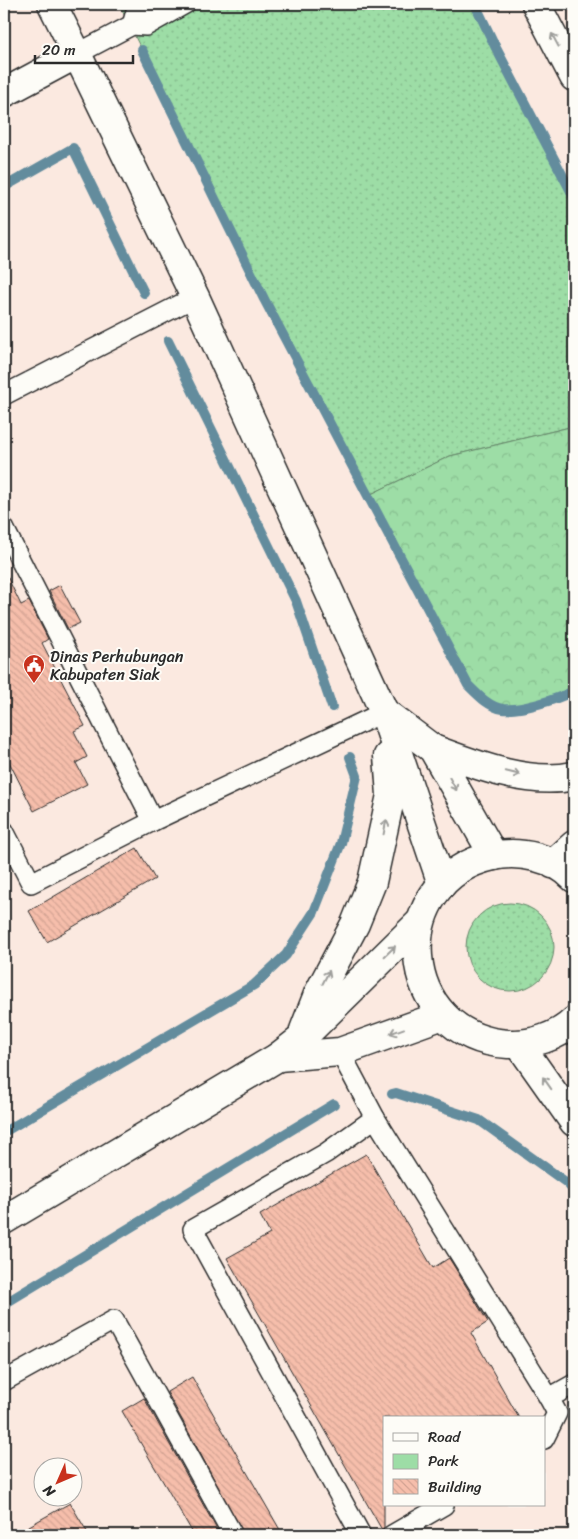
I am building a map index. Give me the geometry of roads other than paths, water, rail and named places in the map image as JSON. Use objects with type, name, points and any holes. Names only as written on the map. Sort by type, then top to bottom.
[{"type":"street","points":[[52,4],[195,297],[384,712],[442,884]]},
{"type":"street","points":[[536,4],[574,77]]},
{"type":"street","points":[[4,93],[77,54]]},
{"type":"street","points":[[384,712],[433,749],[471,763],[523,776],[562,778],[574,776]]},
{"type":"street","points":[[301,1038],[318,994],[355,924],[372,882],[391,795],[384,712]]},
{"type":"street","points":[[433,749],[494,856]]},
{"type":"street","points":[[574,845],[564,871],[524,855],[494,856],[475,861],[456,871],[442,884],[428,902],[420,922],[416,947],[419,972],[428,994],[443,1015],[459,1028],[478,1038],[498,1043],[519,1044],[538,1040],[556,1033],[574,1021]]},
{"type":"street","points":[[4,1220],[278,1057],[301,1038],[420,922]]},
{"type":"street","points":[[278,1057],[340,1052],[443,1015]]},
{"type":"street","points":[[519,1044],[574,1122]]},
{"type":"lane","points":[[132,25],[136,11],[149,4]]},
{"type":"lane","points":[[77,54],[132,25],[146,26],[185,4]]},
{"type":"lane","points":[[4,394],[195,297]]},
{"type":"lane","points":[[4,528],[153,821]]},
{"type":"lane","points":[[4,832],[31,883],[153,821],[384,712]]},
{"type":"lane","points":[[340,1052],[375,1118],[549,1398],[557,1413],[546,1435]]},
{"type":"lane","points":[[361,1535],[194,1229],[326,1154],[375,1118]]},
{"type":"lane","points":[[4,1381],[114,1320],[233,1535]]},
{"type":"lane","points":[[549,1398],[574,1384]]},
{"type":"lane","points":[[392,1535],[442,1506]]},
{"type":"waterway","points":[[475,4],[574,197]]},
{"type":"waterway","points":[[142,50],[264,299],[468,685],[488,703],[503,709],[520,708],[549,701],[574,691]]},
{"type":"waterway","points":[[4,187],[73,148],[144,293]]},
{"type":"waterway","points":[[168,341],[296,601],[332,707]]},
{"type":"waterway","points":[[4,1132],[254,985],[286,955],[314,912],[341,843],[357,776],[350,757]]},
{"type":"waterway","points":[[392,1094],[396,1093],[479,1120],[567,1183],[574,1191]]},
{"type":"waterway","points":[[4,1304],[334,1104]]},
{"type":"place","name":"Dinas Perhubungan Kabupaten Siak","points":[[34,684]]}]
